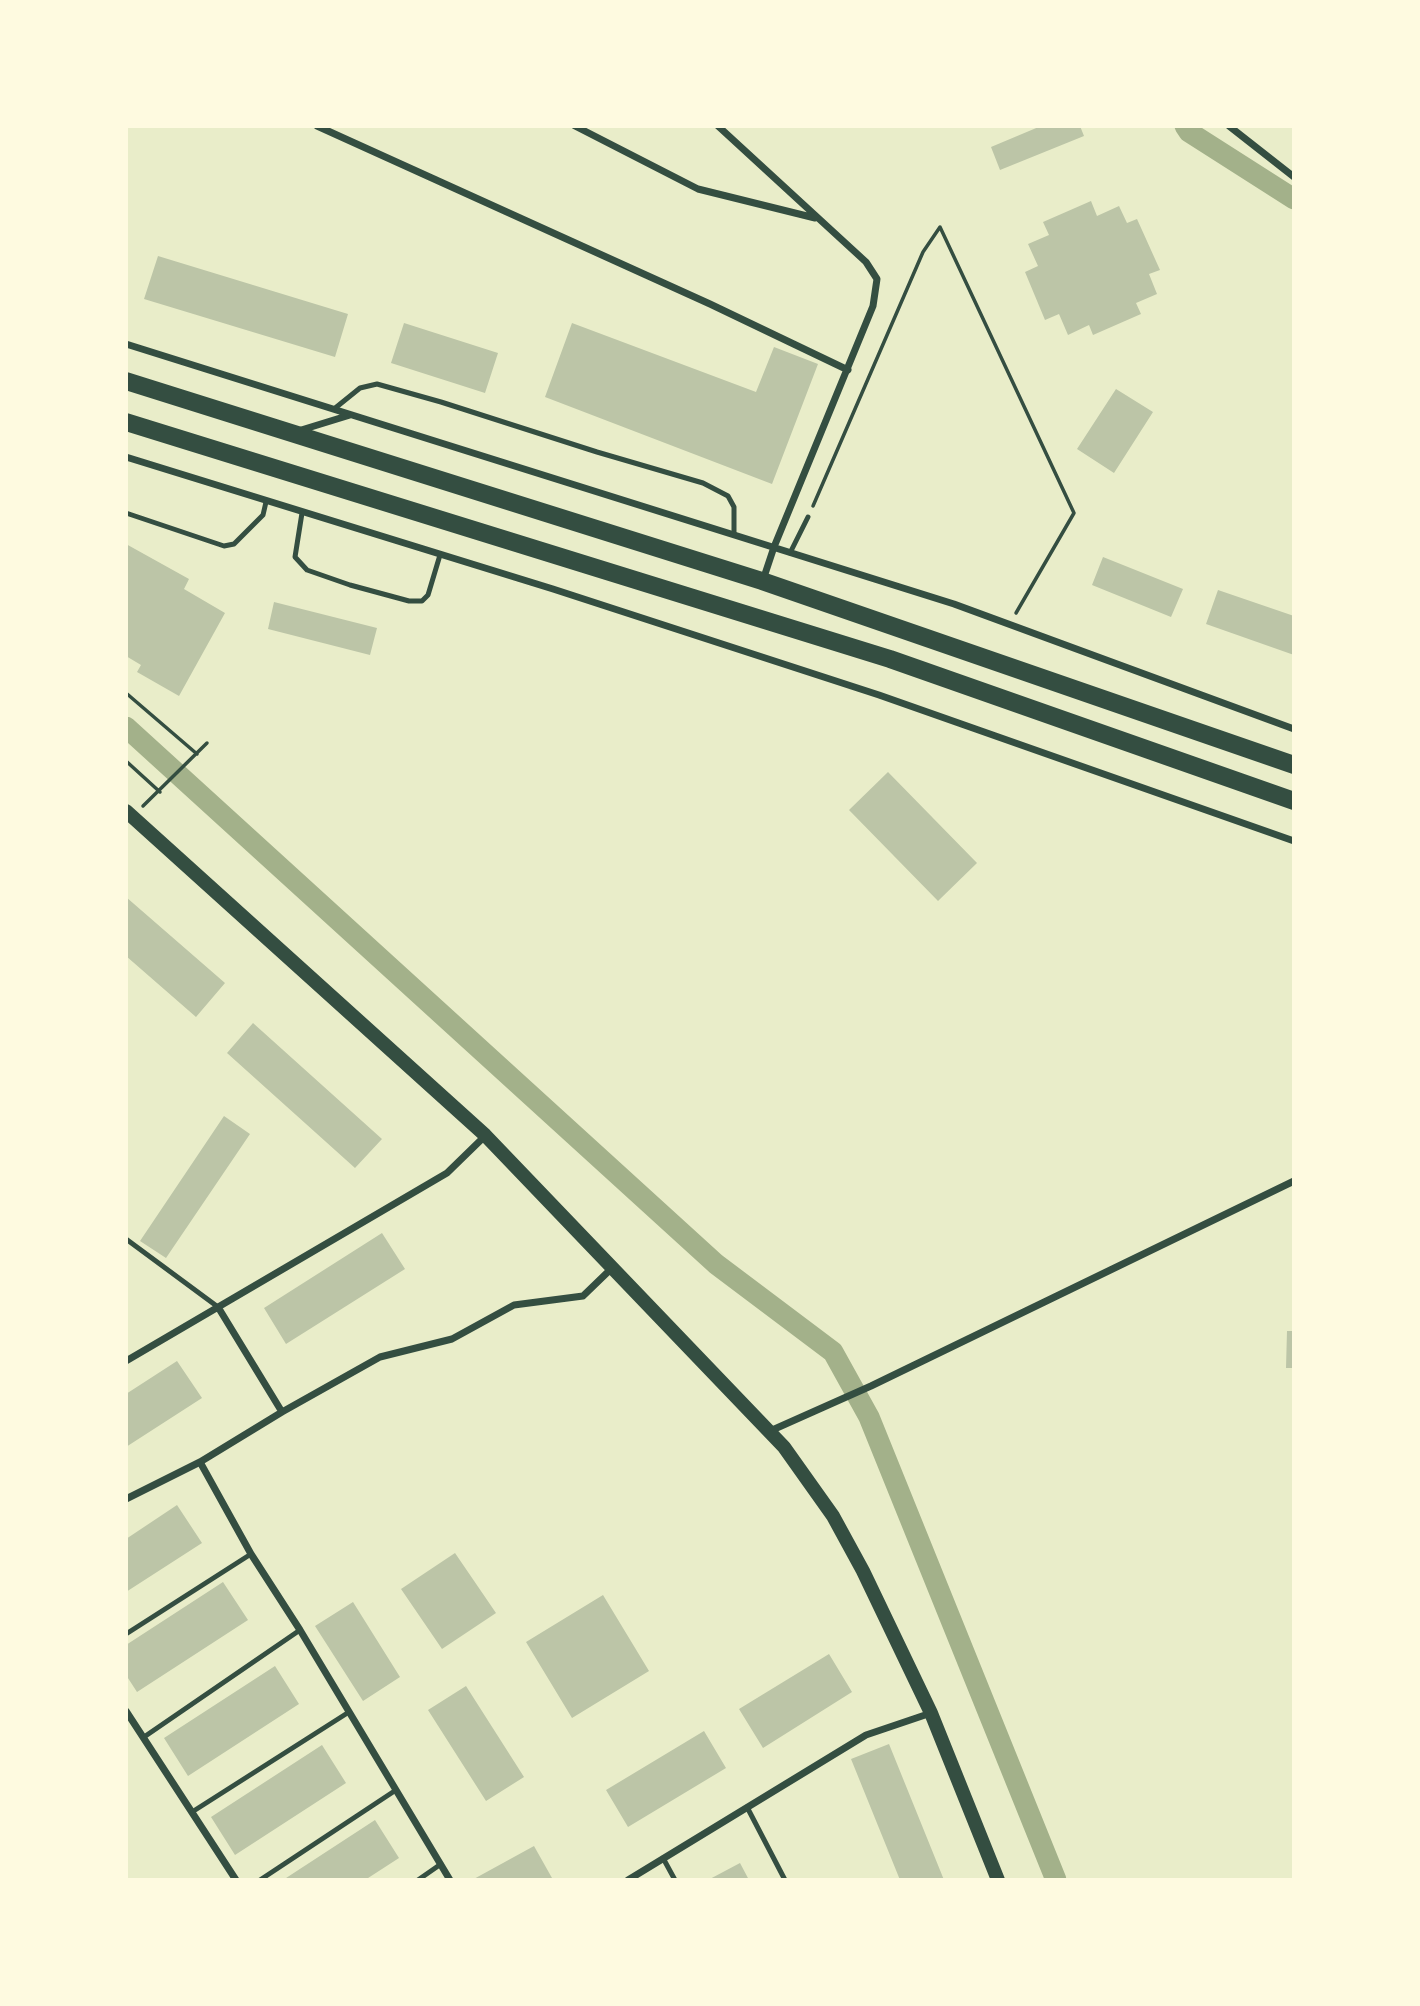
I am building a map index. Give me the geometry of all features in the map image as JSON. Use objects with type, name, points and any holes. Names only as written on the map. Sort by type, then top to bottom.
[{"type":"highway","points":[[126,382],[762,581],[1294,765]]},
{"type":"highway","points":[[126,422],[890,659],[1294,801]]},
{"type":"main road","points":[[126,811],[485,1135],[770,1431],[803,1473],[843,1534],[863,1571],[931,1713],[998,1880]]},
{"type":"street","points":[[317,126],[710,304],[848,370]]},
{"type":"street","points":[[575,126],[698,189],[818,219]]},
{"type":"street","points":[[718,126],[866,262],[877,279],[873,306],[762,581]]},
{"type":"street","points":[[1229,126],[1294,177]]},
{"type":"street","points":[[126,344],[942,600],[1294,729]]},
{"type":"street","points":[[292,433],[351,414]]},
{"type":"street","points":[[126,457],[553,589],[879,695],[1294,841]]},
{"type":"street","points":[[126,1360],[447,1173],[485,1135]]},
{"type":"street","points":[[770,1431],[871,1386],[1294,1181]]},
{"type":"street","points":[[126,1499],[200,1462],[380,1357],[452,1339],[513,1305],[583,1296],[613,1268]]},
{"type":"street","points":[[218,1307],[282,1412]]},
{"type":"street","points":[[200,1462],[251,1554],[300,1629],[450,1880]]},
{"type":"street","points":[[126,1711],[236,1880]]},
{"type":"street","points":[[628,1880],[866,1735],[931,1713]]},
{"type":"lane","points":[[334,409],[360,388],[377,384],[703,483],[728,496],[734,507],[734,534]]},
{"type":"lane","points":[[126,513],[224,545],[234,544],[263,515],[267,502]]},
{"type":"lane","points":[[302,513],[295,557],[307,570],[350,585],[409,601],[422,601],[428,595],[440,555]]},
{"type":"lane","points":[[790,553],[808,517]]},
{"type":"lane","points":[[126,1239],[218,1307]]},
{"type":"lane","points":[[126,1634],[251,1554]]},
{"type":"lane","points":[[144,1737],[300,1629]]},
{"type":"lane","points":[[192,1812],[349,1712]]},
{"type":"lane","points":[[260,1880],[396,1790]]},
{"type":"lane","points":[[747,1807],[785,1880]]},
{"type":"lane","points":[[663,1858],[675,1880]]},
{"type":"lane","points":[[418,1880],[441,1864]]},
{"type":"path","points":[[808,517],[923,252],[940,227],[1074,513],[1010,624]]},
{"type":"path","points":[[126,693],[195,756]]},
{"type":"path","points":[[148,802],[207,743]]},
{"type":"path","points":[[126,761],[160,792]]},
{"type":"building","points":[[1041,126],[1080,126],[1084,136],[1000,170],[991,147]]},
{"type":"building","points":[[1091,201],[1097,216],[1119,206],[1127,223],[1137,219],[1160,270],[1149,274],[1157,294],[1136,303],[1141,314],[1093,335],[1089,325],[1068,335],[1059,314],[1045,320],[1025,272],[1038,266],[1028,244],[1049,235],[1043,222]]},
{"type":"building","points":[[158,256],[348,314],[335,357],[144,299]]},
{"type":"building","points":[[404,323],[498,353],[485,393],[391,363]]},
{"type":"building","points":[[572,323],[756,392],[774,347],[818,364],[772,484],[545,397]]},
{"type":"building","points":[[1116,389],[1153,412],[1114,473],[1077,449]]},
{"type":"building","points":[[126,544],[189,579],[184,589],[225,613],[179,696],[137,672],[141,665],[126,656]]},
{"type":"building","points":[[1103,557],[1183,589],[1171,617],[1092,585]]},
{"type":"building","points":[[1218,590],[1294,616],[1294,655],[1206,624]]},
{"type":"building","points":[[274,602],[377,628],[370,655],[268,629]]},
{"type":"building","points":[[888,772],[977,863],[938,901],[849,810]]},
{"type":"building","points":[[126,897],[225,983],[196,1017],[126,956]]},
{"type":"building","points":[[253,1023],[382,1139],[355,1168],[227,1053]]},
{"type":"building","points":[[224,1116],[250,1134],[166,1258],[140,1241]]},
{"type":"building","points":[[382,1233],[405,1269],[286,1344],[264,1308]]},
{"type":"building","points":[[1287,1331],[1294,1331],[1294,1368],[1286,1368]]},
{"type":"building","points":[[177,1361],[202,1398],[126,1447],[126,1394]]},
{"type":"building","points":[[177,1505],[202,1543],[126,1592],[126,1539]]},
{"type":"building","points":[[455,1553],[496,1613],[442,1649],[401,1589]]},
{"type":"building","points":[[223,1582],[248,1620],[137,1692],[126,1675],[126,1645]]},
{"type":"building","points":[[603,1595],[649,1671],[572,1718],[526,1642]]},
{"type":"building","points":[[353,1602],[400,1677],[363,1701],[315,1626]]},
{"type":"building","points":[[829,1654],[852,1692],[763,1748],[739,1709]]},
{"type":"building","points":[[275,1666],[299,1704],[188,1776],[164,1738]]},
{"type":"building","points":[[466,1686],[524,1777],[486,1801],[428,1710]]},
{"type":"building","points":[[704,1731],[726,1768],[628,1827],[606,1790]]},
{"type":"building","points":[[889,1744],[944,1880],[900,1880],[851,1759]]},
{"type":"building","points":[[322,1745],[346,1783],[235,1855],[211,1817]]},
{"type":"building","points":[[375,1820],[399,1858],[365,1880],[283,1880]]},
{"type":"building","points":[[534,1846],[552,1878],[549,1880],[472,1880]]},
{"type":"building","points":[[740,1863],[749,1880],[708,1880]]},
{"type":"waterway","points":[[1185,126],[1189,132],[1294,199]]},
{"type":"waterway","points":[[126,727],[716,1264],[833,1352],[869,1417],[1056,1880]]}]
